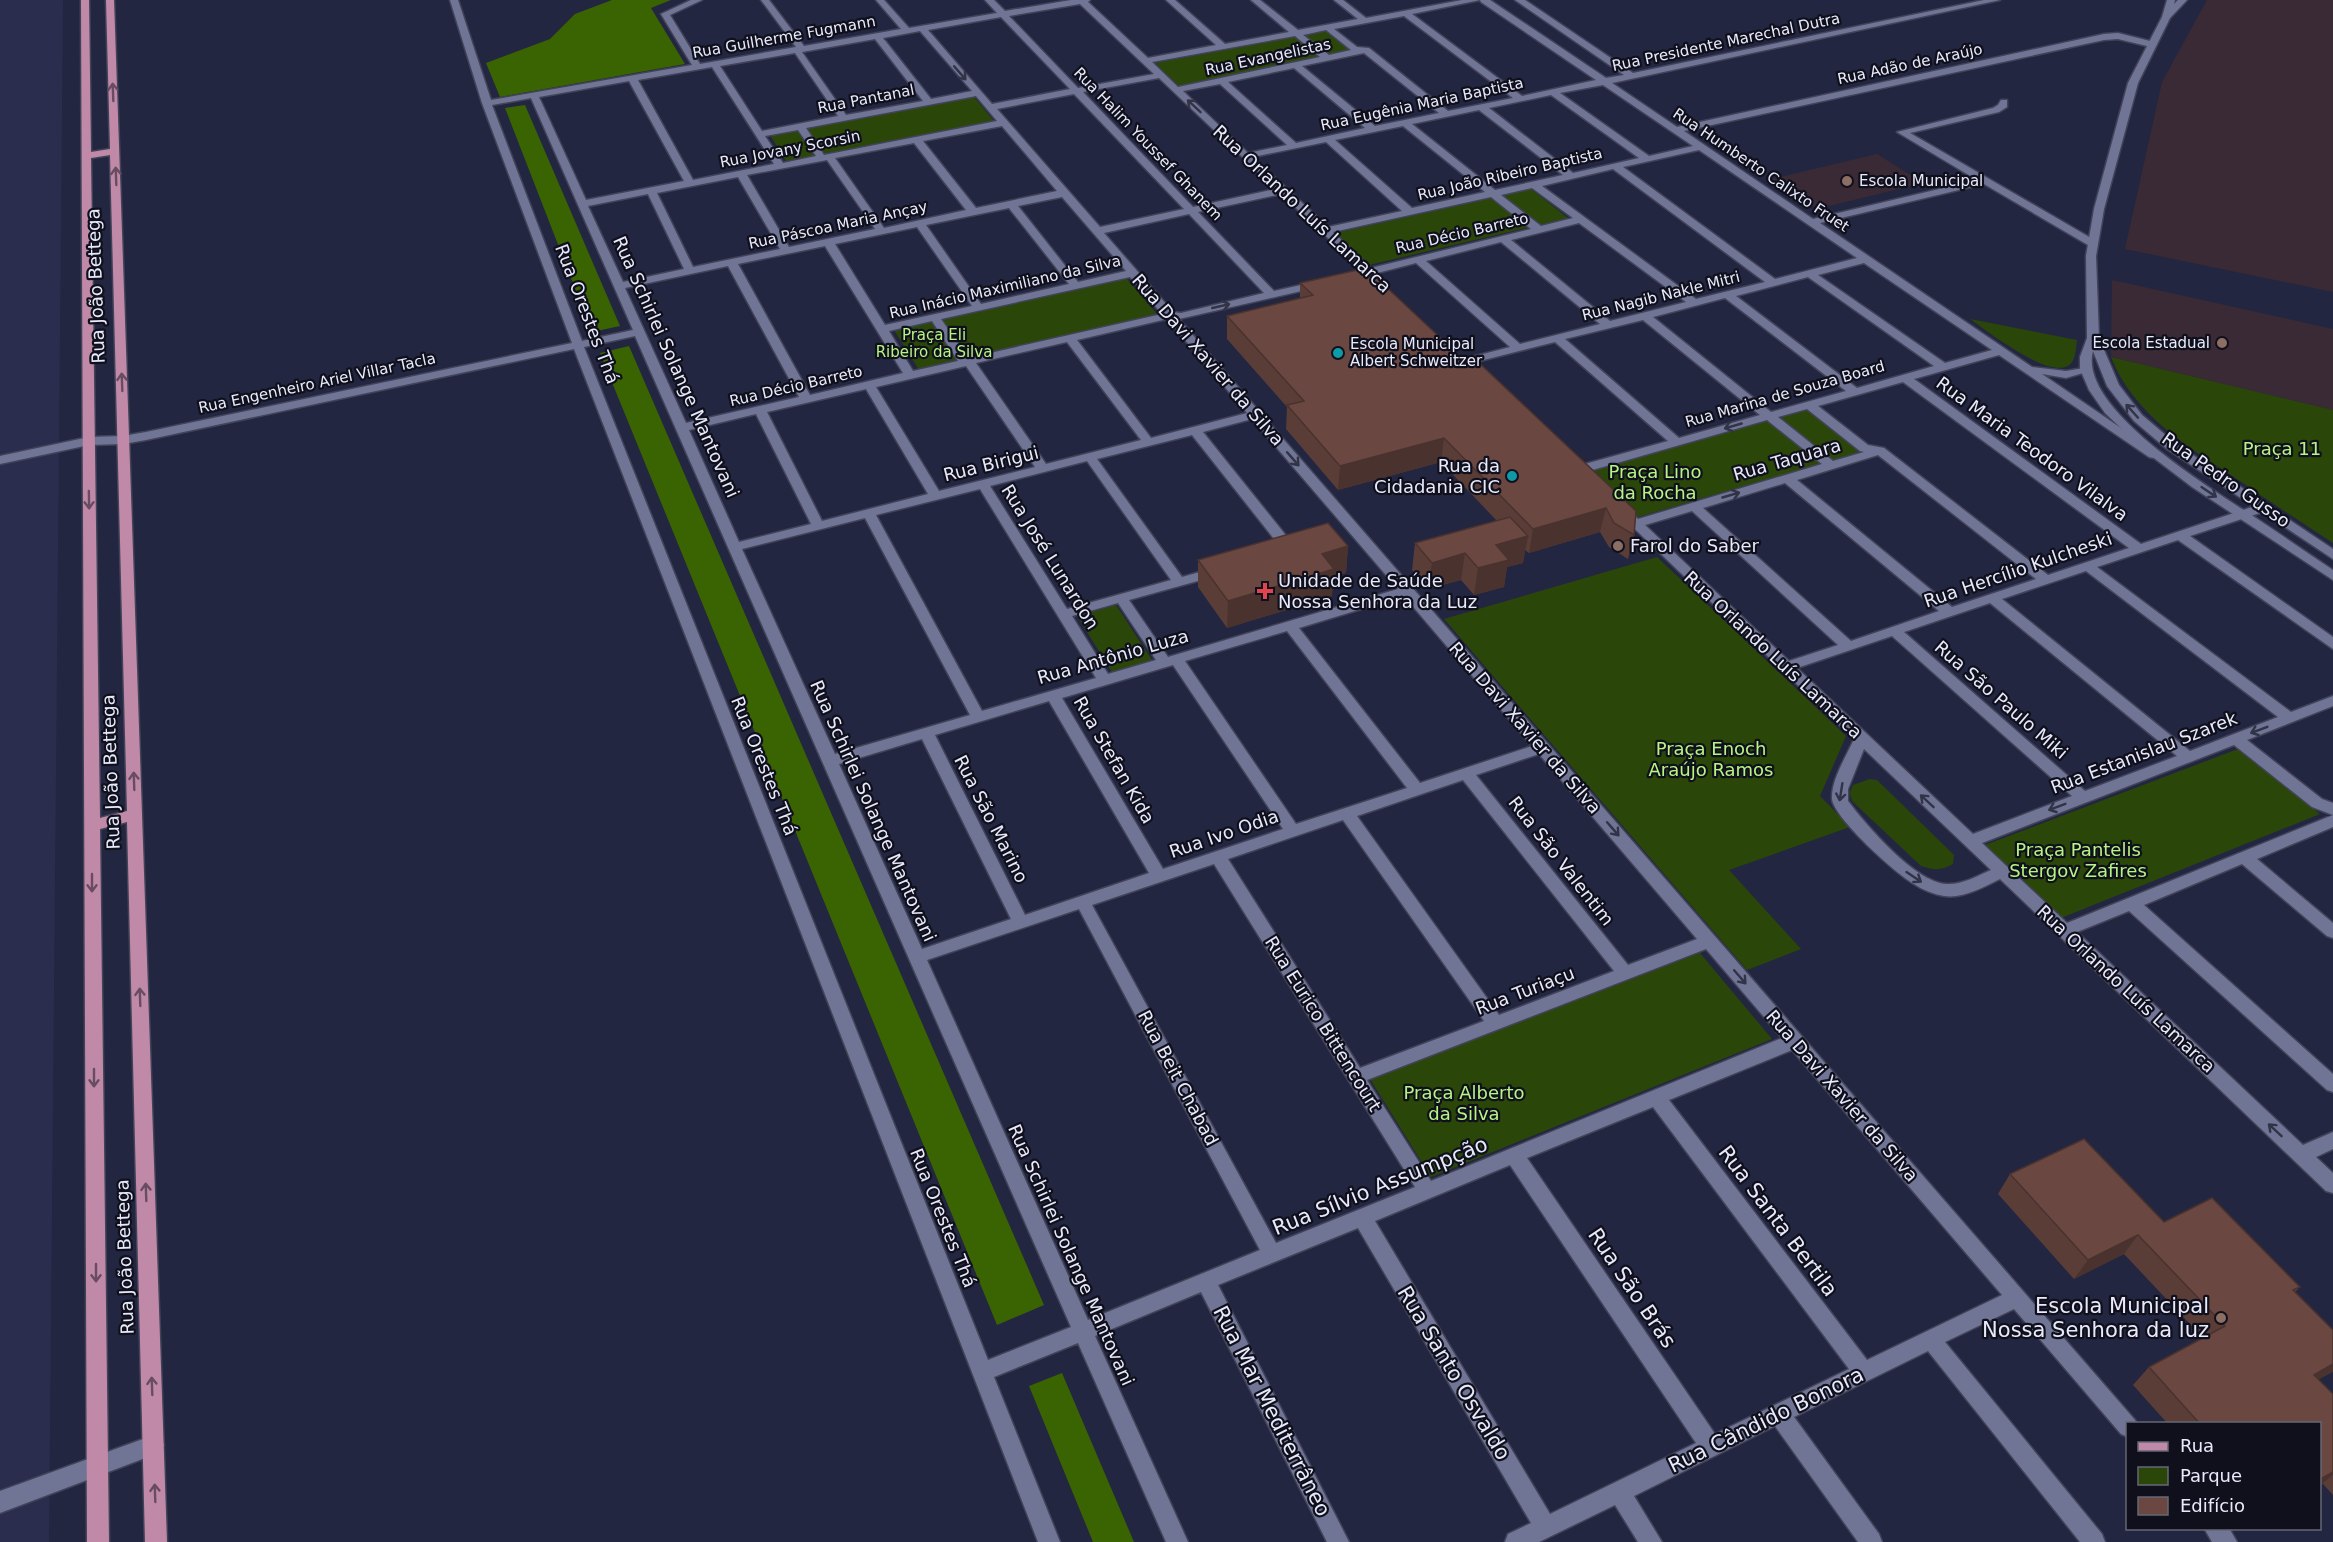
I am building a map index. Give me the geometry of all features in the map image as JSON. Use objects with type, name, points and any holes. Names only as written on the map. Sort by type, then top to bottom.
[{"type":"main road","name":"Rua João Bettega","points":[[86,0],[100,140],[115,151],[156,1542]]},
{"type":"main road","name":"Rua João Bettega","points":[[98,1542],[86,156],[100,140],[110,0]]},
{"type":"main road","points":[[86,156],[115,151]]},
{"type":"main road","points":[[92,825],[135,815]]},
{"type":"street","name":"Rua Orestes Thá","points":[[454,0],[487,103],[578,345],[1049,1542]]},
{"type":"street","points":[[698,0],[665,14],[698,67]]},
{"type":"street","points":[[765,0],[800,49],[844,118]]},
{"type":"street","points":[[880,0],[907,31]]},
{"type":"street","name":"Rua Halim Youssef Ghanem","points":[[989,0],[1272,295]]},
{"type":"street","name":"Rua Guilherme Fugmann","points":[[487,103],[1084,0]]},
{"type":"street","name":"Rua Orlando Luís Lamarca","points":[[1084,0],[1146,62],[1392,294]]},
{"type":"street","points":[[1170,0],[1223,47]]},
{"type":"street","points":[[1255,0],[1327,58]]},
{"type":"street","points":[[1338,0],[1365,21]]},
{"type":"street","points":[[1422,0],[1433,8]]},
{"type":"street","points":[[1146,62],[1476,0]]},
{"type":"street","name":"Rua Humberto Calixto Fruet","points":[[1484,0],[2161,459]]},
{"type":"street","points":[[1519,0],[1632,76]]},
{"type":"street","name":"Rua Presidente Marechal Dutra","points":[[1604,81],[1996,0]]},
{"type":"street","name":"Rua Pedro Gusso","points":[[2171,0],[2166,17],[2151,44],[2129,95],[2092,243],[2092,338],[2086,354],[2086,369],[2096,391],[2110,410],[2161,459],[2333,576]]},
{"type":"street","name":"Rua Pedro Gusso","points":[[2166,17],[2183,0]]},
{"type":"street","points":[[1405,13],[1520,99]]},
{"type":"street","name":"Rua Davi Xavier da Silva","points":[[922,28],[1255,415],[1351,533],[1407,591],[2126,1426]]},
{"type":"street","points":[[1328,28],[1355,49],[1366,50],[1446,114]]},
{"type":"street","points":[[877,36],[929,102]]},
{"type":"street","name":"Rua Adão de Araújo","points":[[1676,130],[2104,37],[2118,36],[2151,44]]},
{"type":"street","name":"Rua Evangelistas","points":[[1176,90],[1366,50]]},
{"type":"street","points":[[714,64],[780,166]]},
{"type":"street","points":[[1297,66],[1372,129]]},
{"type":"street","points":[[990,107],[1161,75]]},
{"type":"street","points":[[632,78],[690,183]]},
{"type":"street","points":[[1222,81],[1294,146]]},
{"type":"street","name":"Rua Eugênia Maria Baptista","points":[[1246,156],[1604,81]]},
{"type":"street","points":[[1552,92],[1647,159]]},
{"type":"street","name":"Rua Pantanal","points":[[759,134],[978,93]]},
{"type":"street","name":"Rua Schirlei Solange Mantovani","points":[[534,95],[1178,1542]]},
{"type":"street","points":[[2004,102],[2002,107],[1995,110],[1902,132],[2092,243]]},
{"type":"street","points":[[1481,107],[1571,176]]},
{"type":"street","name":"Rua Jovany Scorsin","points":[[582,204],[1004,123]]},
{"type":"street","points":[[1404,123],[1539,230]]},
{"type":"street","points":[[800,126],[881,231]]},
{"type":"street","points":[[1328,139],[1410,212]]},
{"type":"street","points":[[917,140],[973,212]]},
{"type":"street","name":"Rua João Ribeiro Baptista","points":[[1325,231],[1701,147]]},
{"type":"street","points":[[1615,166],[1774,283]]},
{"type":"street","points":[[741,173],[786,251]]},
{"type":"street","points":[[1811,222],[1986,181]]},
{"type":"street","points":[[1533,184],[1694,303]]},
{"type":"street","points":[[651,191],[690,271]]},
{"type":"street","points":[[1097,231],[1283,191]]},
{"type":"street","name":"Rua Páscoa Maria Ançay","points":[[619,286],[1064,193]]},
{"type":"street","points":[[1011,204],[1076,286]]},
{"type":"street","name":"Rua Décio Barreto","points":[[1347,277],[1583,219]]},
{"type":"street","points":[[920,223],[979,308]]},
{"type":"street","points":[[1503,239],[1608,325]]},
{"type":"street","points":[[828,242],[910,375]]},
{"type":"street","points":[[1418,259],[1518,348]]},
{"type":"street","name":"Rua Nagib Nakle Mitri","points":[[1464,362],[1866,260]]},
{"type":"street","points":[[731,262],[806,399]]},
{"type":"street","name":"Rua Inácio Maximiliano da Silva","points":[[883,329],[1133,273]]},
{"type":"street","points":[[1810,274],[1943,367]]},
{"type":"street","name":"Rua Décio Barreto","points":[[682,428],[1170,315],[1181,316],[1325,282]]},
{"type":"street","points":[[1728,295],[1855,392]]},
{"type":"street","points":[[1645,316],[1831,466]]},
{"type":"street","points":[[935,318],[1043,469]]},
{"type":"street","name":"Rua Engenheiro Ariel Villar Tacla","points":[[0,460],[89,441],[123,440],[639,332]]},
{"type":"street","points":[[1557,338],[1677,442]]},
{"type":"street","name":"Rua Pedro Gusso","points":[[2092,338],[2113,386],[2138,418],[2171,446],[2333,555]]},
{"type":"street","points":[[1070,339],[1148,442]]},
{"type":"street","name":"Rua Marina de Souza Board","points":[[1578,470],[2001,351]]},
{"type":"street","name":"Rua Humberto Calixto Fruet","points":[[2021,365],[2066,375],[2086,369]]},
{"type":"street","name":"Rua Maria Teodoro Vilalva","points":[[1905,378],[2139,549]]},
{"type":"street","points":[[869,385],[935,496]]},
{"type":"street","points":[[1809,405],[1864,448],[1880,452],[2046,580]]},
{"type":"street","points":[[760,410],[818,526]]},
{"type":"street","name":"Rua Birigui","points":[[735,547],[1255,415]]},
{"type":"street","points":[[1195,430],[1290,551]]},
{"type":"street","name":"Rua Taquara","points":[[1635,524],[1880,452]]},
{"type":"street","points":[[1090,457],[1179,582]]},
{"type":"street","points":[[1788,478],[1949,612]]},
{"type":"street","name":"Rua José Lunardon","points":[[983,484],[1105,680]]},
{"type":"street","name":"Rua Orlando Luís Lamarca","points":[[1610,501],[2333,1185]]},
{"type":"street","points":[[1694,506],[1848,646]]},
{"type":"street","name":"Rua Hercílio Kulcheski","points":[[1786,667],[2262,508]]},
{"type":"street","points":[[868,513],[978,717]]},
{"type":"street","points":[[2179,535],[2333,644]]},
{"type":"street","points":[[1064,614],[1235,566]]},
{"type":"street","points":[[2087,566],[2289,718]]},
{"type":"street","name":"Rua Antônio Luza","points":[[830,761],[1407,591]]},
{"type":"street","points":[[1121,598],[1170,661],[1293,832]]},
{"type":"street","points":[[1992,598],[2188,757]]},
{"type":"street","points":[[1290,626],[1418,790]]},
{"type":"street","name":"Rua São Paulo Miki","points":[[1894,631],[2083,798]]},
{"type":"street","name":"Rua Stefan Kida","points":[[1053,695],[1160,876]]},
{"type":"street","name":"Rua Estanislau Szarek","points":[[1970,841],[2333,701]]},
{"type":"street","name":"Rua São Marino","points":[[926,733],[1021,923]]},
{"type":"street","points":[[1861,738],[1840,789],[1840,802],[1902,868],[1931,887],[1945,890],[1959,889],[2002,872]]},
{"type":"street","points":[[2236,739],[2317,803],[2333,809]]},
{"type":"street","name":"Rua Ivo Odia","points":[[917,957],[1542,748]]},
{"type":"street","name":"Rua São Valentim","points":[[1467,774],[1624,973]]},
{"type":"street","points":[[1347,814],[1495,1023]]},
{"type":"street","points":[[2064,930],[2333,821]]},
{"type":"street","name":"Rua Eurico Bittencourt","points":[[1218,857],[1427,1191]]},
{"type":"street","points":[[2244,857],[2333,932]]},
{"type":"street","name":"Rua Beit Chabad","points":[[1083,902],[1272,1254]]},
{"type":"street","points":[[2131,903],[2333,1085]]},
{"type":"street","name":"Rua Turiaçu","points":[[1356,1077],[1709,941]]},
{"type":"street","name":"Rua Sílvio Assumpção","points":[[982,1372],[1794,1041]]},
{"type":"street","name":"Rua Santa Bertila","points":[[1656,1097],[1864,1372]]},
{"type":"street","points":[[2301,1155],[2333,1140]]},
{"type":"street","name":"Rua São Brás","points":[[1514,1155],[1711,1447]]},
{"type":"street","name":"Rua Santo Osvaldo","points":[[1362,1217],[1546,1528]]},
{"type":"street","name":"Rua Mar Mediterrâneo","points":[[1206,1281],[1338,1542]]},
{"type":"street","name":"Rua Cândido Bonora","points":[[1516,1542],[2016,1298]]},
{"type":"street","points":[[1931,1340],[2094,1542]]},
{"type":"street","points":[[1779,1414],[1871,1542]]},
{"type":"street","points":[[0,1502],[154,1445]]},
{"type":"street","points":[[1619,1492],[1651,1542]]},
{"type":"street","points":[[2217,1530],[2226,1542]]},
{"type":"shaded area","points":[[0,0],[63,0],[49,1542],[0,1542]]},
{"type":"shaded area","points":[[2207,0],[2333,0],[2333,292],[2125,249],[2162,82]]},
{"type":"shaded area","name":"Escola Municipal","points":[[1877,154],[1923,183],[1817,209],[1772,179]]},
{"type":"shaded area","name":"Escola Estadual","points":[[2112,280],[2333,329],[2333,410],[2111,357]]},
{"type":"green space","points":[[612,0],[671,0],[651,8],[685,64],[500,97],[486,63],[550,39],[575,14]]},
{"type":"green space","points":[[1327,31],[1353,51],[1179,86],[1155,63]]},
{"type":"green space","points":[[974,97],[994,121],[786,161],[770,135]]},
{"type":"green space","points":[[525,105],[620,326],[592,332],[505,108]]},
{"type":"green space","points":[[1531,189],[1568,218],[1369,265],[1336,233]]},
{"type":"green space","name":"Praça Eli Ribeiro da Silva","points":[[1126,278],[1158,315],[919,370],[894,330]]},
{"type":"green space","points":[[1970,319],[2077,340],[2074,357],[2072,362],[2064,367],[2051,367],[2037,362]]},
{"type":"green space","points":[[629,346],[1044,1305],[997,1325],[600,353]]},
{"type":"green space","name":"Praça 11","points":[[2111,357],[2333,410],[2333,543],[2181,441],[2164,427],[2133,396]]},
{"type":"green space","name":"Praça Lino da Rocha","points":[[1807,410],[1860,452],[1638,517],[1590,471]]},
{"type":"green space","name":"Praça Enoch Araújo Ramos","points":[[1657,557],[1846,736],[1820,796],[1850,827],[1729,870],[1801,949],[1747,970],[1444,619]]},
{"type":"green space","points":[[1116,605],[1152,660],[1112,672],[1077,616]]},
{"type":"green space","name":"Praça Pantelis Stergov Zafires","points":[[2238,749],[2320,814],[2061,918],[1985,845]]},
{"type":"green space","points":[[1870,779],[1877,780],[1954,855],[1953,864],[1937,869],[1921,866],[1852,801],[1850,793],[1853,785]]},
{"type":"green space","name":"Praça Alberto da Silva","points":[[1700,953],[1772,1039],[1431,1177],[1370,1079]]},
{"type":"green space","points":[[1062,1373],[1134,1542],[1093,1542],[1029,1386]]},
{"type":"building","points":[[1366,268],[1464,360],[1474,358],[1636,511],[1634,535],[1614,523],[1606,508],[1533,529],[1444,438],[1340,466],[1287,405],[1304,401],[1227,316],[1313,295],[1300,283]]},
{"type":"building","points":[[1510,517],[1528,536],[1496,545],[1509,560],[1478,568],[1465,553],[1432,563],[1415,543]]},
{"type":"building","points":[[1328,523],[1348,546],[1322,554],[1334,569],[1228,601],[1198,560]]},
{"type":"building","name":"Escola Municipal Nossa Senhora da luz","points":[[2084,1139],[2164,1222],[2212,1198],[2300,1287],[2293,1290],[2333,1330],[2333,1364],[2314,1375],[2333,1394],[2333,1472],[2321,1479],[2321,1422],[2198,1422],[2149,1367],[2225,1326],[2138,1235],[2088,1260],[2010,1174]]},
{"type":"place","name":"Escola Municipal","points":[[1847,181]]},
{"type":"place","name":"Escola Estadual","points":[[2222,343]]},
{"type":"place","name":"Escola Municipal Albert Schweitzer","points":[[1338,353]]},
{"type":"place","name":"Rua da Cidadania CIC","points":[[1512,476]]},
{"type":"place","name":"Farol do Saber","points":[[1618,546]]},
{"type":"place","name":"Unidade de Saúde Nossa Senhora da Luz","points":[[1265,591]]},
{"type":"place","name":"Escola Municipal Nossa Senhora da luz","points":[[2221,1318]]}]
